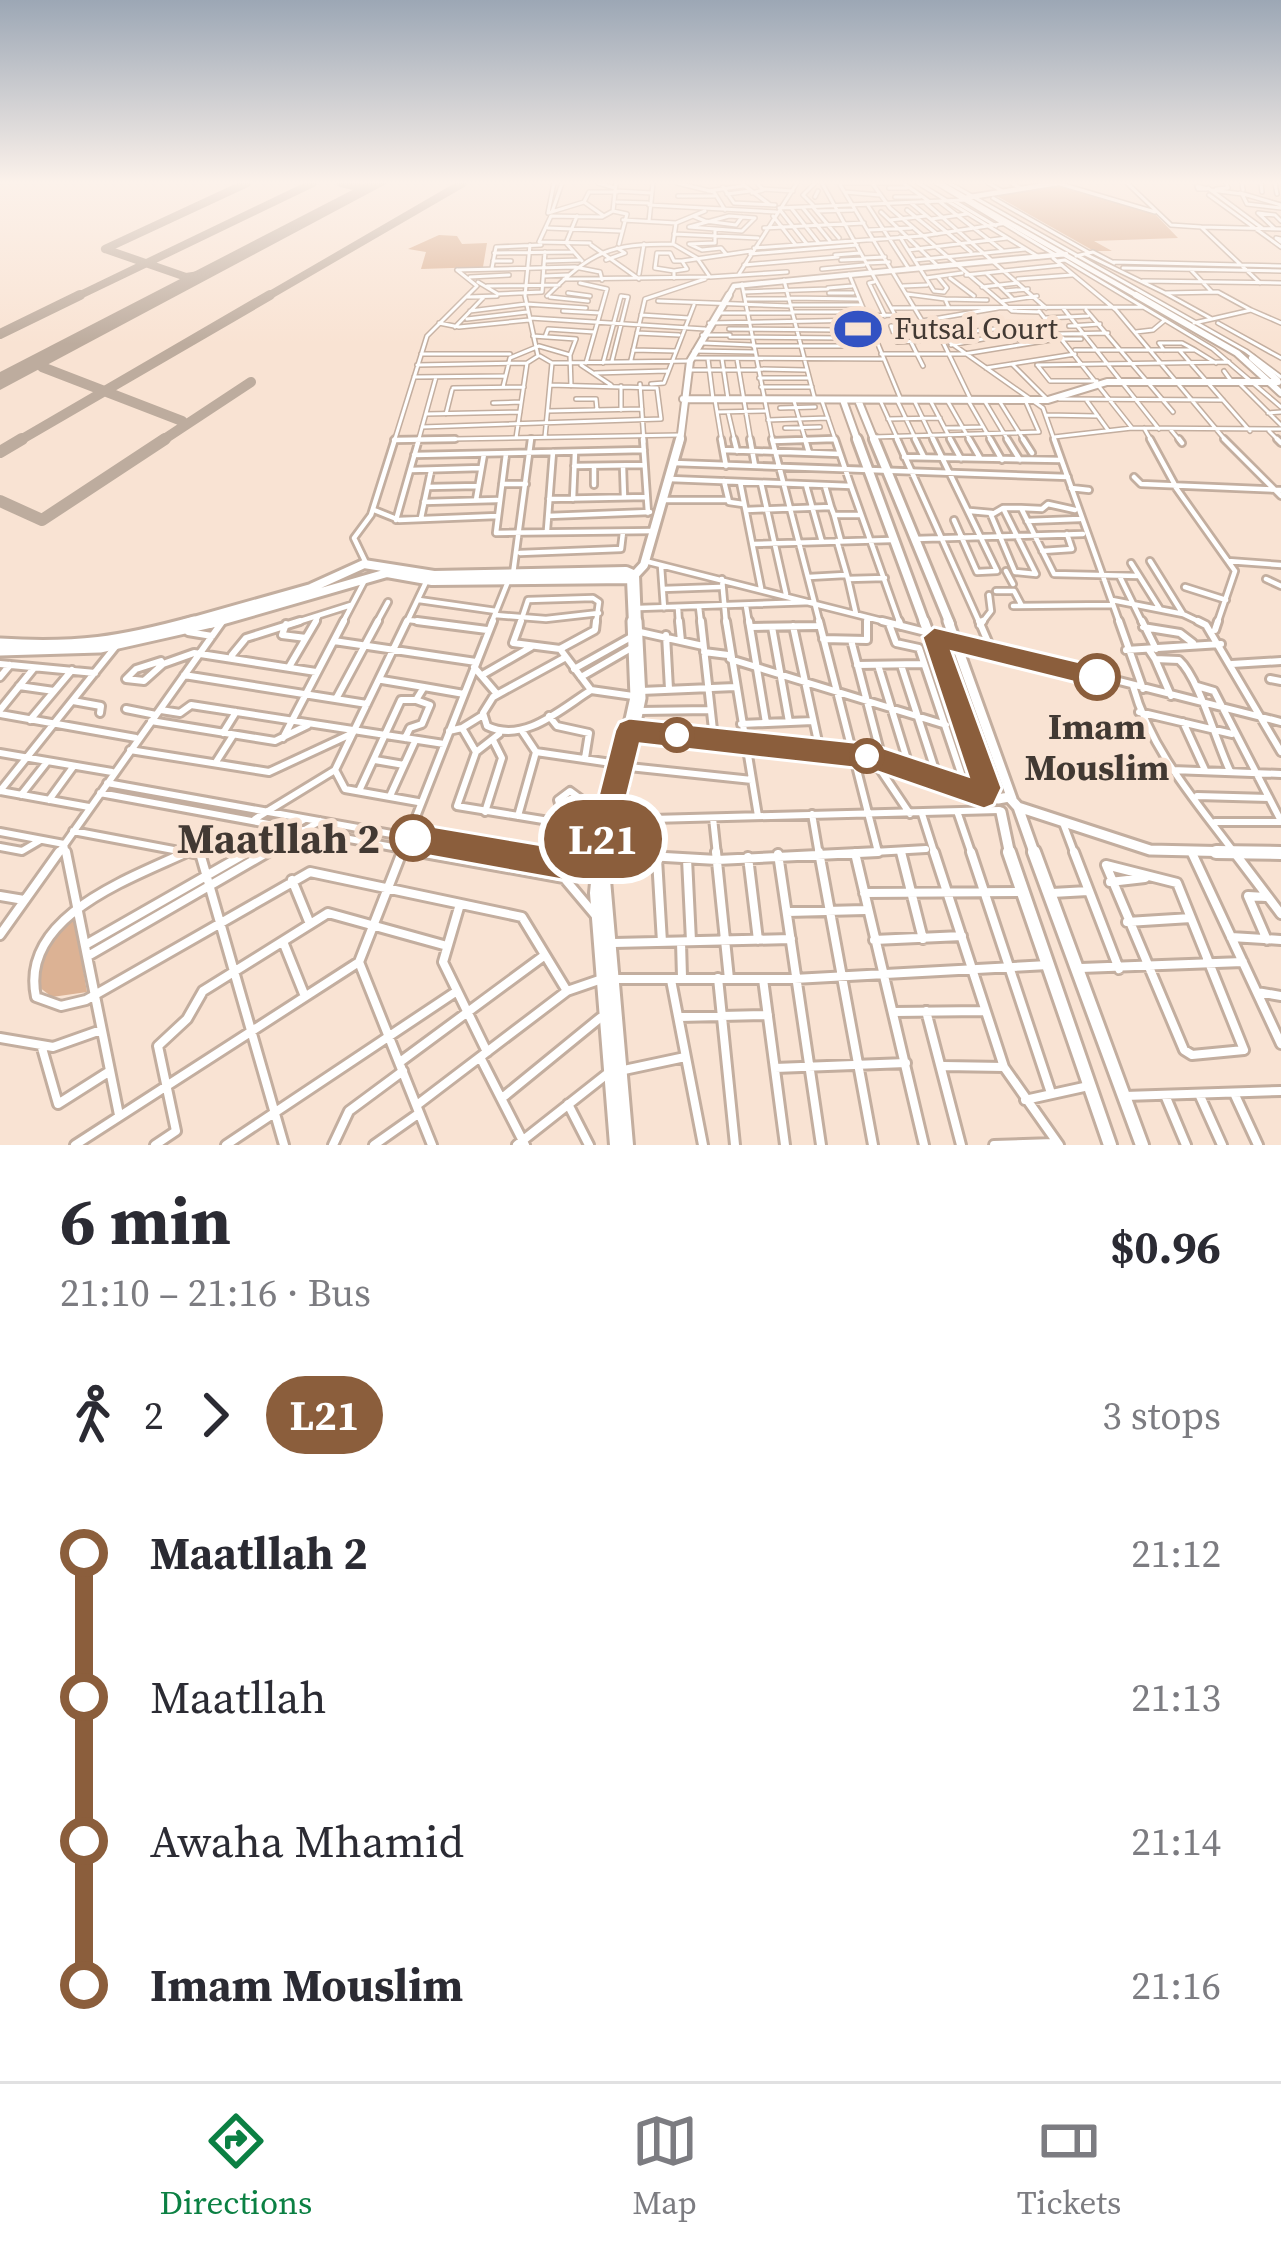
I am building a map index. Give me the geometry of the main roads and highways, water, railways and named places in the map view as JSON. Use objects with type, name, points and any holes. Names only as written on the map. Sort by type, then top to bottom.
[{"type":"place","name":"Futsal Court","points":[[858,329]]},
{"type":"place","name":"Imam Mouslim","points":[[1097,677]]},
{"type":"place","name":"Maatllah 2","points":[[413,838]]}]
